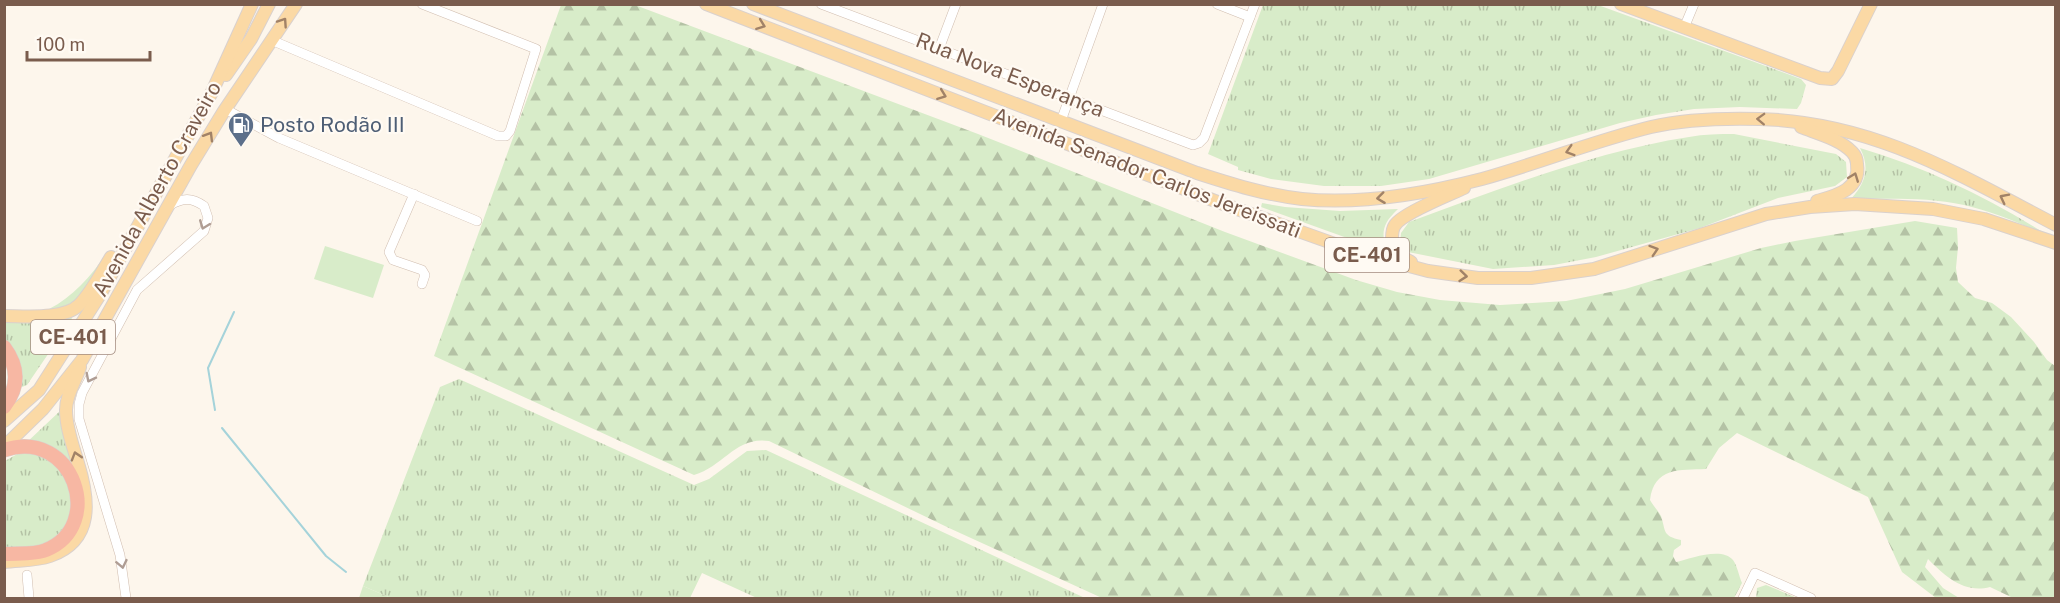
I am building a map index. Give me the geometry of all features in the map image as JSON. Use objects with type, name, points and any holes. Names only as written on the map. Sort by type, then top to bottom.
[{"type":"highway","points":[[4,347],[14,363],[16,373],[12,397],[4,407]]},
{"type":"highway","points":[[4,448],[36,447],[53,454],[70,473],[77,501],[77,510],[71,528],[58,543],[45,551],[4,554]]},
{"type":"main road","name":"Avenida Alberto Craveiro","points":[[4,421],[39,390],[100,293],[212,92],[252,4]]},
{"type":"main road","name":"Avenida Alberto Craveiro","points":[[4,448],[44,409],[82,360],[225,110],[296,4]]},
{"type":"main road","name":"Avenida Senador Carlos Jereissati","points":[[706,4],[1223,204],[1360,253],[1428,270],[1478,278],[1531,278],[1594,269],[1766,214],[1810,207],[1855,204],[1934,209],[1984,219],[2055,243]]},
{"type":"main road","name":"Avenida Senador Carlos Jereissati","points":[[753,4],[1223,182],[1302,198],[1371,199],[1416,193],[1481,179],[1653,127],[1717,119],[1760,119],[1842,129],[1890,144],[1955,173],[2055,225]]},
{"type":"main road","points":[[1620,4],[1820,78],[1832,79],[1871,4]]},
{"type":"main road","name":"CE-401","points":[[212,92],[232,68],[267,8]]},
{"type":"main road","points":[[1766,214],[1836,196],[1846,191],[1857,176],[1856,159],[1852,152],[1842,144],[1788,121]]},
{"type":"main road","points":[[1428,270],[1401,257],[1395,250],[1392,243],[1394,226],[1407,215],[1481,179]]},
{"type":"main road","points":[[4,316],[46,315],[71,311],[79,305],[111,258],[127,242]]},
{"type":"main road","points":[[4,562],[50,556],[66,547],[82,526],[86,516],[87,493],[67,423],[66,409],[67,398],[77,378],[82,360]]},
{"type":"street","points":[[271,40],[498,136],[506,136],[510,131],[536,49],[422,4]]},
{"type":"street","name":"Rua Nova Esperança","points":[[821,4],[1193,145],[1204,138],[1250,17]]},
{"type":"street","points":[[939,49],[956,4]]},
{"type":"street","points":[[1061,122],[1103,4]]},
{"type":"street","points":[[1217,4],[1250,17],[1255,4]]},
{"type":"street","points":[[1684,28],[1694,4]]},
{"type":"street","points":[[225,110],[279,138],[477,221]]},
{"type":"street","points":[[414,194],[389,252],[393,260],[422,270],[425,275],[422,284]]},
{"type":"street","points":[[126,598],[123,568],[79,419],[79,404],[82,393],[137,290],[204,231],[208,218],[204,206],[187,198],[170,205]]},
{"type":"street","points":[[1743,598],[1755,573],[1811,598]]},
{"type":"street","points":[[27,575],[29,598]]},
{"type":"green space","points":[[561,5],[635,5],[978,134],[1225,232],[1356,280],[1397,292],[1440,300],[1500,305],[1566,301],[1625,289],[1761,248],[1795,241],[1915,221],[1957,228],[1958,282],[1975,298],[1992,303],[2011,317],[2047,360],[2055,366],[2055,598],[2013,598],[1990,587],[1981,589],[1963,586],[1941,572],[1928,559],[1925,567],[1943,588],[1959,598],[1936,598],[1902,572],[1868,497],[1737,433],[1719,448],[1706,469],[1678,471],[1663,476],[1652,489],[1650,500],[1661,516],[1668,535],[1681,540],[1681,545],[1674,550],[1673,556],[1676,562],[1714,554],[1728,556],[1733,560],[1742,583],[1734,598],[1102,598],[949,528],[769,441],[748,443],[739,447],[714,465],[694,475],[434,356]]},
{"type":"green space","points":[[1263,5],[1598,5],[1801,79],[1806,85],[1797,109],[1740,107],[1694,109],[1656,115],[1620,123],[1429,179],[1381,186],[1324,186],[1271,179],[1238,170],[1238,167],[1208,154]]},
{"type":"green space","points":[[1734,134],[1836,154],[1846,162],[1847,177],[1835,186],[1778,198],[1700,228],[1596,257],[1554,265],[1493,269],[1408,252],[1400,244],[1401,233],[1409,222],[1547,173],[1653,144],[1700,135]]},
{"type":"green space","points":[[1860,148],[1908,164],[1955,184],[2044,233],[1984,210],[1950,202],[1851,199],[1865,175],[1865,162]]},
{"type":"green space","points":[[1262,203],[1340,211],[1398,209],[1388,220],[1384,229],[1386,252],[1261,207]]},
{"type":"green space","points":[[325,246],[384,265],[373,298],[314,279]]},
{"type":"green space","points":[[107,253],[91,282],[78,298],[61,307],[49,309],[81,285]]},
{"type":"green space","points":[[70,315],[72,319],[27,385],[22,387],[21,371],[5,340],[4,320]]},
{"type":"green space","points":[[459,379],[694,485],[709,479],[747,451],[766,450],[1085,598],[757,598],[702,573],[690,598],[391,598],[363,586],[440,387]]},
{"type":"green space","points":[[60,411],[64,436],[79,485],[74,471],[25,444]]},
{"type":"green space","points":[[19,453],[38,454],[54,462],[67,479],[73,509],[64,530],[42,547],[5,550],[5,461]]},
{"type":"green space","points":[[1766,585],[1797,598],[1756,598],[1757,588]]},
{"type":"green space","points":[[363,586],[391,598],[359,598]]},
{"type":"waterway","points":[[215,410],[208,368],[234,312]]},
{"type":"waterway","points":[[222,428],[326,556],[346,572]]},
{"type":"place","name":"Posto Rodão III","points":[[241,148]]}]
